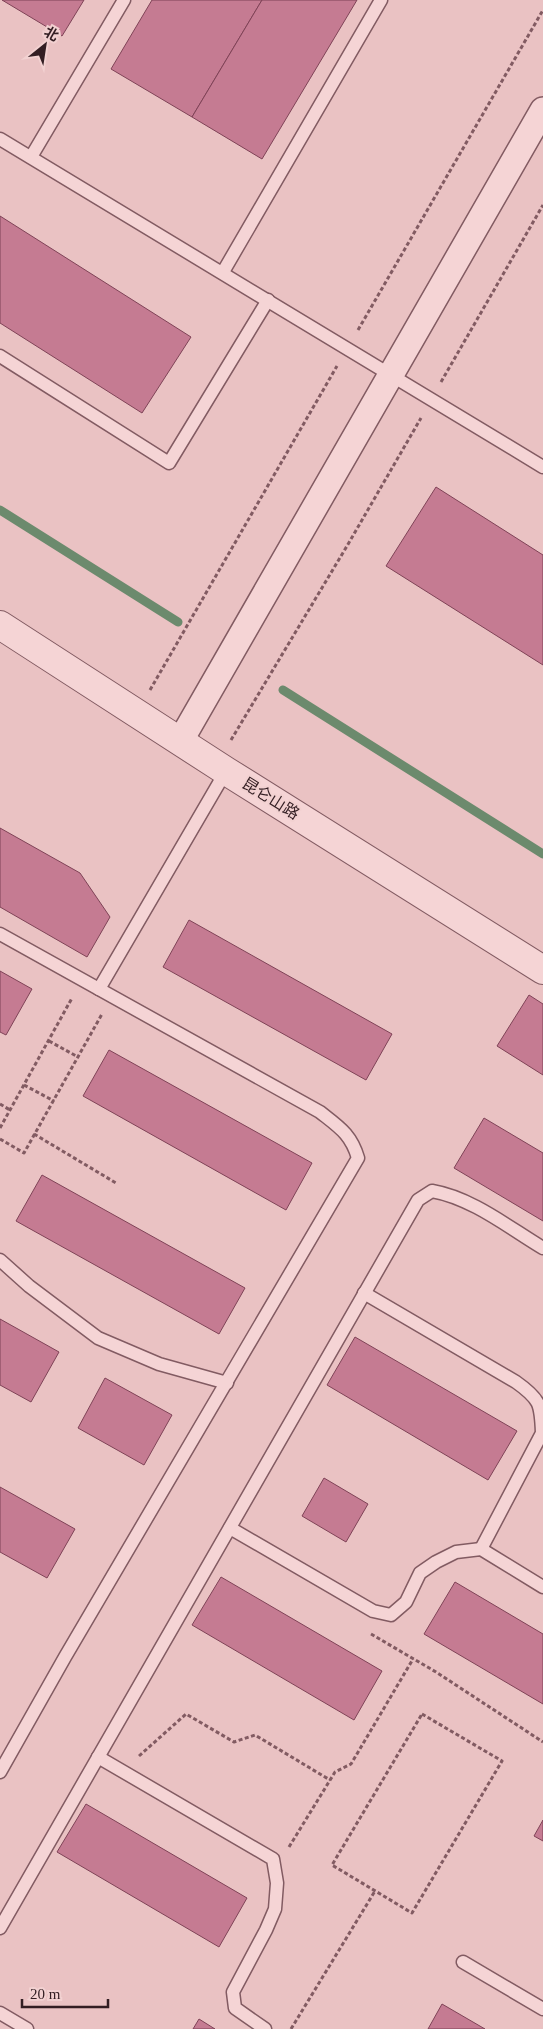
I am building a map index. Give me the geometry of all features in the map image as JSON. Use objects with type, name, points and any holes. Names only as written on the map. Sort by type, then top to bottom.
[{"type":"street","points":[[180,740],[543,110]]},
{"type":"street","name":"昆仑山路","points":[[0,625],[543,970]]},
{"type":"lane","points":[[31,157],[124,0]]},
{"type":"lane","points":[[222,272],[381,0]]},
{"type":"lane","points":[[0,139],[432,398],[543,467]]},
{"type":"lane","points":[[0,356],[169,463],[268,300]]},
{"type":"lane","points":[[99,989],[221,767]]},
{"type":"lane","points":[[0,934],[320,1112],[342,1130],[353,1143],[358,1158],[65,1657],[0,1772]]},
{"type":"lane","points":[[0,1928],[418,1200],[432,1191],[464,1200],[543,1248]]},
{"type":"lane","points":[[0,1260],[28,1286],[98,1338],[159,1364],[226,1383]]},
{"type":"lane","points":[[364,1293],[516,1382],[533,1394],[542,1412],[542,1434],[540,1440],[481,1549]]},
{"type":"lane","points":[[230,1528],[373,1611],[390,1615],[406,1602],[420,1572],[456,1552],[481,1549],[543,1587]]},
{"type":"lane","points":[[98,1757],[273,1859],[277,1884],[275,1909],[233,1992],[235,2008],[265,2029]]},
{"type":"lane","points":[[463,1962],[543,2009]]},
{"type":"lane","points":[[0,2013],[27,2029]]},
{"type":"path","points":[[221,767],[543,205]]},
{"type":"path","points":[[0,1128],[83,980]]},
{"type":"path","points":[[0,1138],[24,1152],[112,997]]},
{"type":"path","points":[[48,1041],[78,1057]]},
{"type":"path","points":[[24,1085],[54,1101]]},
{"type":"path","points":[[0,1104],[10,1110]]},
{"type":"path","points":[[34,1134],[116,1183]]},
{"type":"path","points":[[366,1631],[543,1742]]},
{"type":"path","points":[[281,1842],[290,1847],[335,1772],[351,1764],[413,1659]]},
{"type":"path","points":[[107,1741],[137,1759],[186,1714],[234,1742],[255,1735],[330,1780]]},
{"type":"path","points":[[422,1714],[502,1761],[412,1913],[375,1891],[332,1865],[422,1714]]},
{"type":"path","points":[[291,2029],[375,1891]]},
{"type":"building","points":[[2,0],[84,0],[62,36]]},
{"type":"building","points":[[152,0],[262,0],[192,117],[111,69]]},
{"type":"building","points":[[262,0],[357,0],[262,159],[192,117]]},
{"type":"building","points":[[0,216],[191,337],[142,413],[0,323]]},
{"type":"building","points":[[436,487],[543,555],[543,665],[386,566]]},
{"type":"building","points":[[0,828],[80,873],[110,917],[87,957],[0,907]]},
{"type":"building","points":[[189,920],[392,1034],[366,1080],[163,967]]},
{"type":"building","points":[[0,971],[32,989],[6,1035],[0,1032]]},
{"type":"building","points":[[529,995],[543,1004],[543,1075],[497,1046]]},
{"type":"building","points":[[109,1050],[312,1163],[286,1210],[83,1096]]},
{"type":"building","points":[[484,1118],[543,1153],[543,1221],[454,1168]]},
{"type":"building","points":[[42,1175],[245,1288],[219,1334],[16,1221]]},
{"type":"building","points":[[0,1319],[59,1352],[31,1402],[0,1385]]},
{"type":"building","points":[[355,1337],[517,1431],[488,1480],[327,1385]]},
{"type":"building","points":[[105,1378],[172,1415],[144,1465],[78,1428]]},
{"type":"building","points":[[324,1478],[368,1504],[346,1542],[302,1516]]},
{"type":"building","points":[[0,1487],[75,1529],[47,1578],[0,1552]]},
{"type":"building","points":[[221,1577],[382,1671],[354,1720],[192,1625]]},
{"type":"building","points":[[455,1582],[543,1634],[543,1704],[424,1634]]},
{"type":"building","points":[[86,1804],[247,1898],[219,1947],[57,1852]]},
{"type":"building","points":[[543,1820],[543,1841],[534,1836]]},
{"type":"building","points":[[442,2004],[485,2029],[428,2029]]},
{"type":"building","points":[[199,2019],[215,2029],[193,2029]]},
{"type":"waterway","points":[[0,510],[178,622]]},
{"type":"waterway","points":[[283,690],[543,854]]}]
